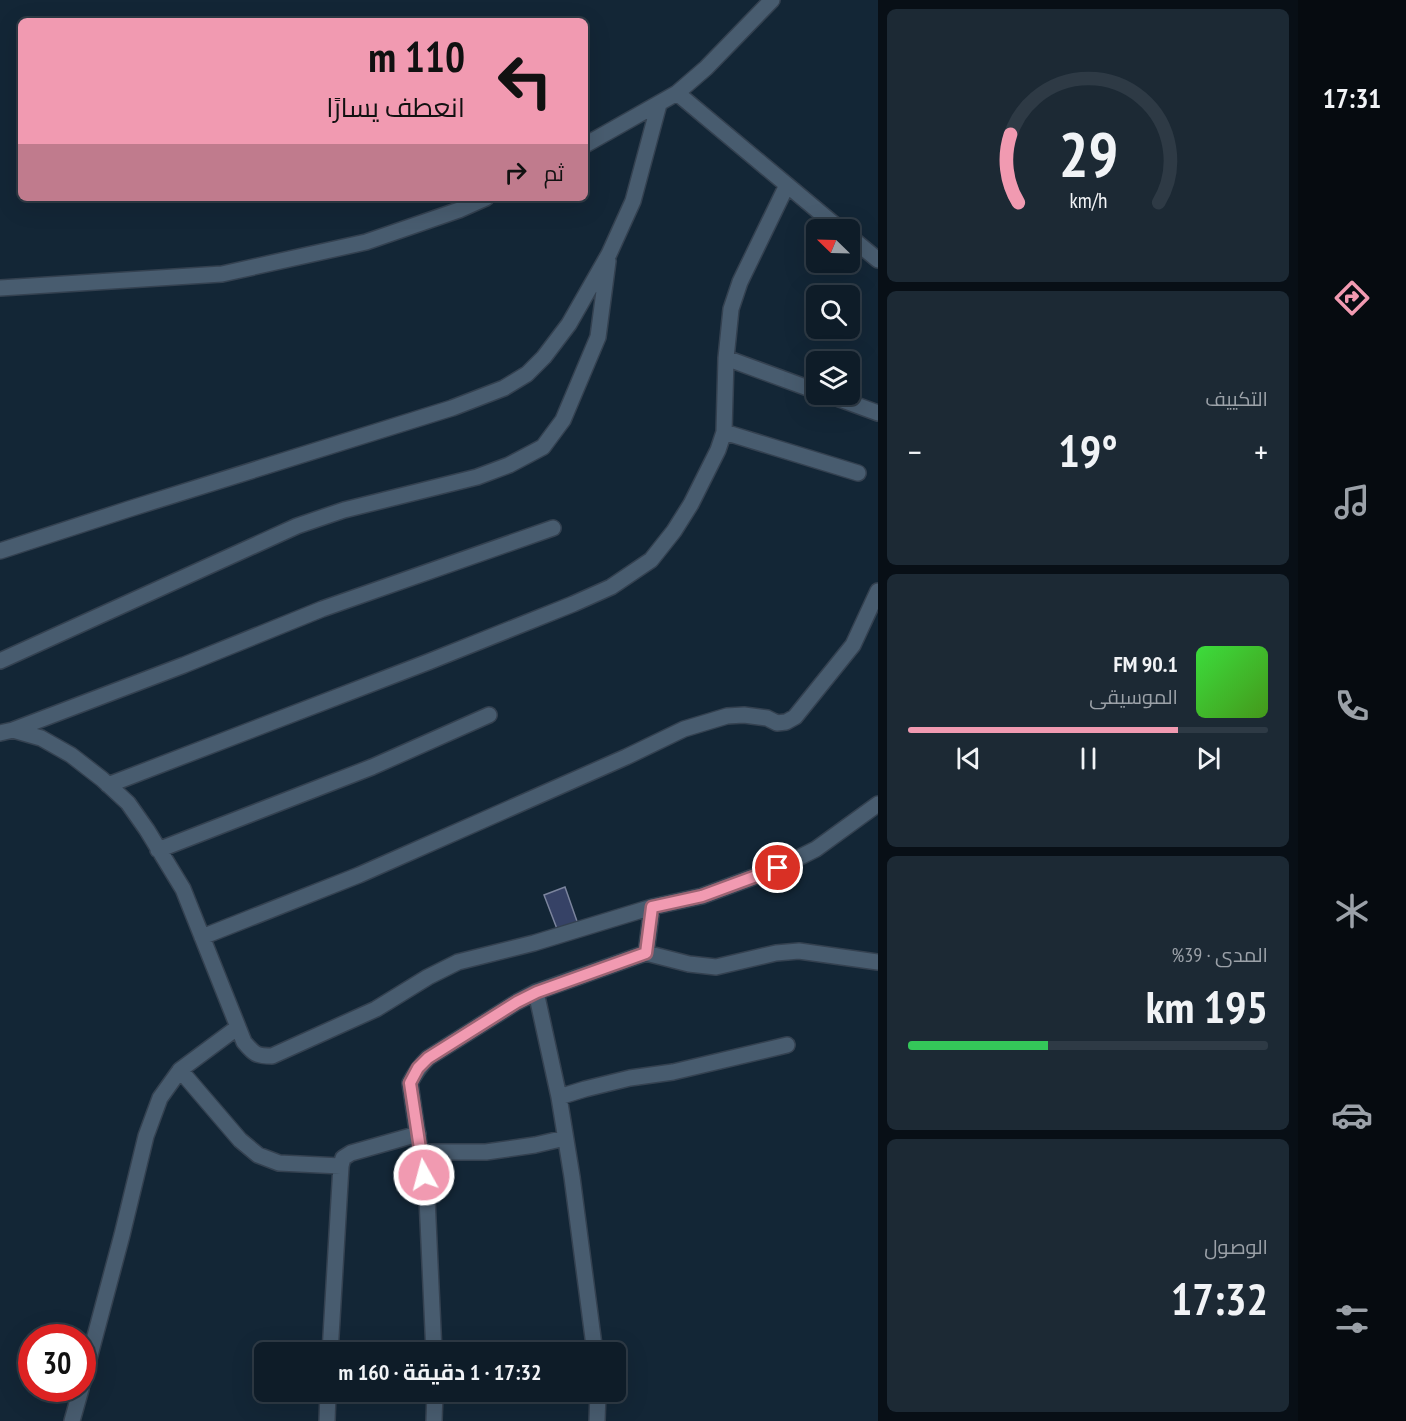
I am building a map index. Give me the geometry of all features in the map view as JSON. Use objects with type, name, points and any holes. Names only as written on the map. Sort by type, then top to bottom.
[{"type":"street","points":[[588,143],[677,93],[706,68],[772,0]]},
{"type":"street","points":[[677,93],[828,219]]},
{"type":"street","points":[[0,550],[452,408],[504,388],[527,374],[544,357],[568,324],[609,254],[633,201],[659,104]]},
{"type":"street","points":[[108,785],[573,604],[611,587],[651,560],[692,504],[718,450],[724,432],[726,358],[732,309],[740,282],[787,185]]},
{"type":"street","points":[[0,288],[222,274],[366,242],[479,201]]},
{"type":"street","points":[[860,245],[878,260]]},
{"type":"street","points":[[0,662],[297,526],[344,510],[477,477],[508,465],[543,447],[563,420],[598,337],[609,254]]},
{"type":"street","points":[[726,358],[806,387]]},
{"type":"street","points":[[856,405],[878,413]]},
{"type":"street","points":[[724,432],[858,473]]},
{"type":"street","points":[[7,731],[184,665],[322,609],[553,528]]},
{"type":"street","points":[[202,937],[359,875],[684,729],[727,716],[744,714],[767,718],[777,723],[786,722],[795,717],[853,645],[878,591]]},
{"type":"street","points":[[158,850],[372,767],[489,715]]},
{"type":"street","points":[[7,731],[41,738],[70,754],[128,803],[183,890],[244,1042],[253,1053],[261,1056],[272,1056],[376,1009],[428,977],[458,962],[534,943],[652,907],[702,896],[778,868],[816,849],[878,804]]},
{"type":"street","points":[[646,953],[652,907]]},
{"type":"street","points":[[434,1342],[427,1198],[410,1083],[418,1068],[428,1058],[517,1002],[537,992],[646,953],[716,968],[776,953],[799,951],[878,962]]},
{"type":"street","points":[[537,992],[559,1097],[593,1342]]},
{"type":"street","points":[[96,1335],[146,1136],[160,1098],[180,1071],[238,1027]]},
{"type":"street","points":[[559,1097],[630,1078],[673,1072],[787,1045]]},
{"type":"street","points":[[180,1071],[240,1140],[258,1155],[279,1163],[341,1166]]},
{"type":"street","points":[[331,1342],[341,1166],[344,1158],[351,1153],[418,1134]]},
{"type":"street","points":[[420,1152],[486,1152],[565,1138]]},
{"type":"street","points":[[72,1421],[78,1402]]},
{"type":"street","points":[[327,1421],[328,1402]]},
{"type":"street","points":[[434,1421],[435,1402]]},
{"type":"street","points":[[597,1421],[598,1402]]},
{"type":"building","points":[[565,887],[579,927],[559,934],[544,895]]},
{"type":"route","points":[[424,1175],[410,1083],[418,1068],[428,1058],[517,1002],[537,992],[646,953],[652,907],[702,896],[778,868]]}]
